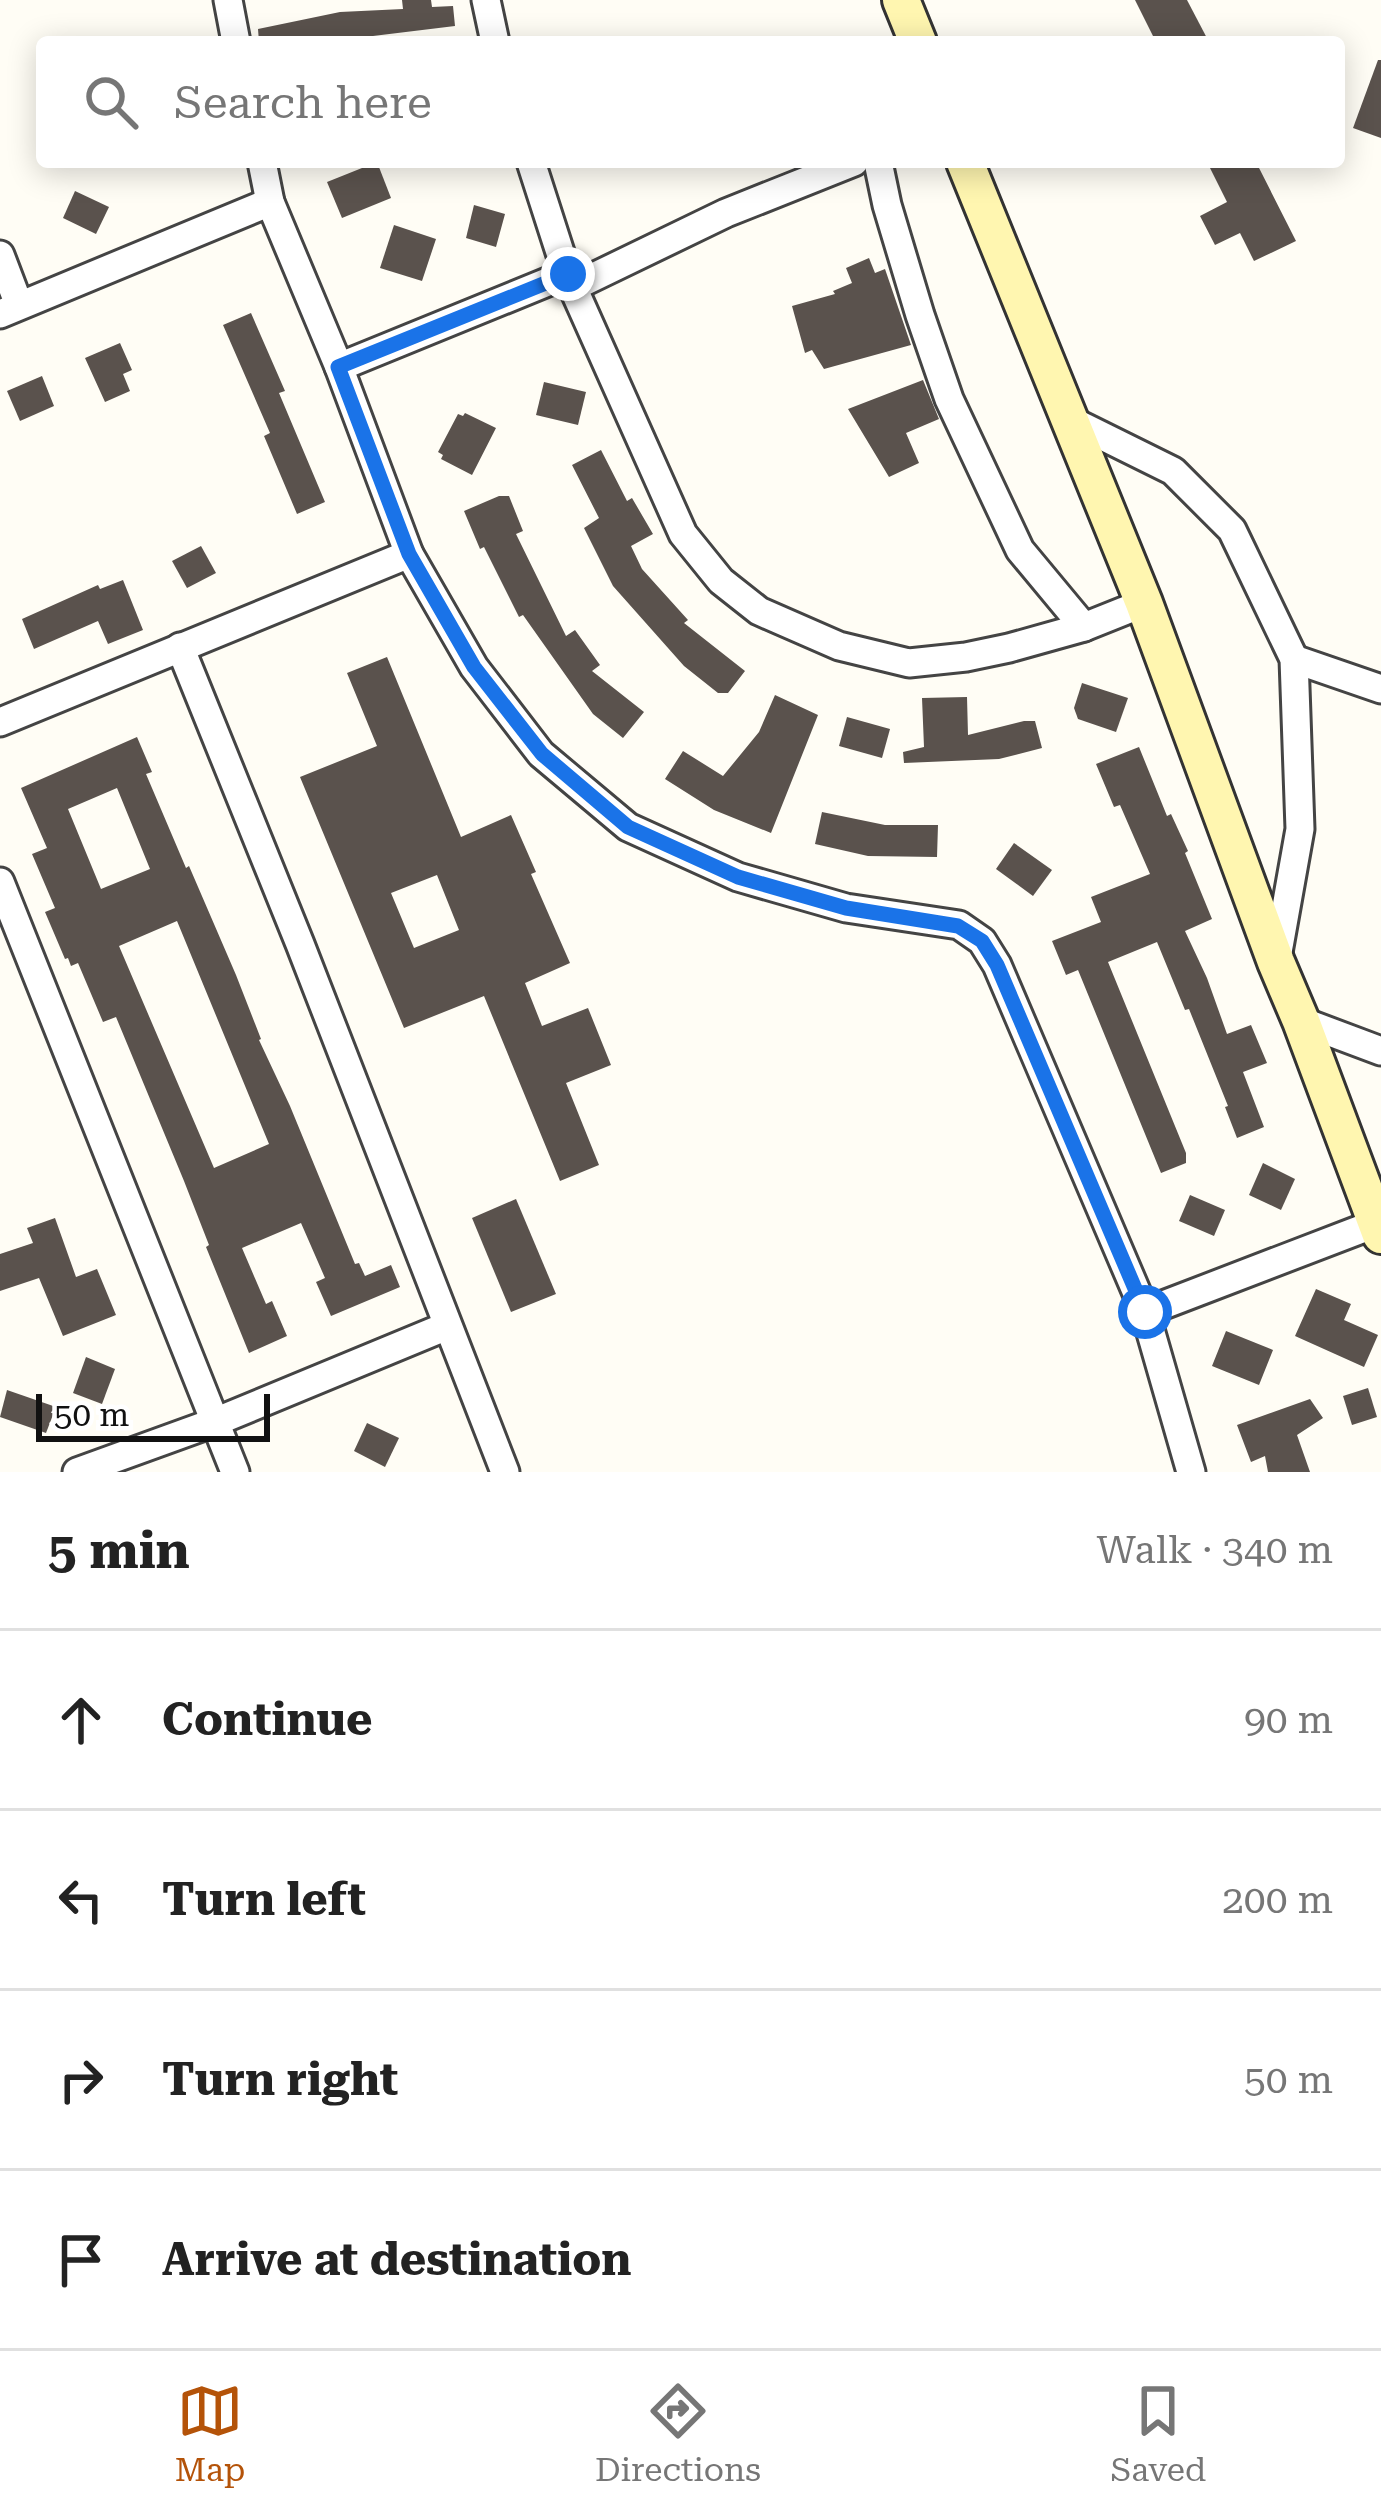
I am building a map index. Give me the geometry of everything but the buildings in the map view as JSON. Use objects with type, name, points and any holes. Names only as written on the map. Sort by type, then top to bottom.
[{"type":"street","points":[[228,0],[235,36]]},
{"type":"street","points":[[486,0],[494,36]]},
{"type":"street","points":[[901,0],[915,36]]},
{"type":"street","points":[[263,168],[270,202],[409,554],[474,667],[542,754],[628,827],[738,877],[846,908],[958,926],[982,941],[997,965],[1145,1312],[1191,1472]]},
{"type":"street","points":[[533,168],[571,281],[683,534],[721,581],[759,611],[839,646],[909,663],[1009,648],[1084,627],[1144,603]]},
{"type":"street","points":[[338,367],[571,281],[839,168]]},
{"type":"street","points":[[879,168],[949,399],[1020,550],[1084,627]]},
{"type":"street","points":[[967,168],[1144,603],[1379,1228],[1145,1312]]},
{"type":"street","points":[[0,255],[10,310],[270,202]]},
{"type":"street","points":[[1072,421],[1173,471],[1232,530],[1294,659],[1300,829],[1276,962]]},
{"type":"street","points":[[0,722],[409,554]]},
{"type":"street","points":[[181,647],[505,1472]]},
{"type":"street","points":[[1294,659],[1381,689]]},
{"type":"street","points":[[0,882],[235,1472]]},
{"type":"street","points":[[1301,1021],[1381,1052]]},
{"type":"street","points":[[77,1472],[215,1422],[447,1326]]},
{"type":"route","points":[[568,274],[338,367],[409,554],[474,667],[542,754],[628,827],[738,877],[846,908],[958,926],[982,941],[997,965],[1145,1312]]}]
